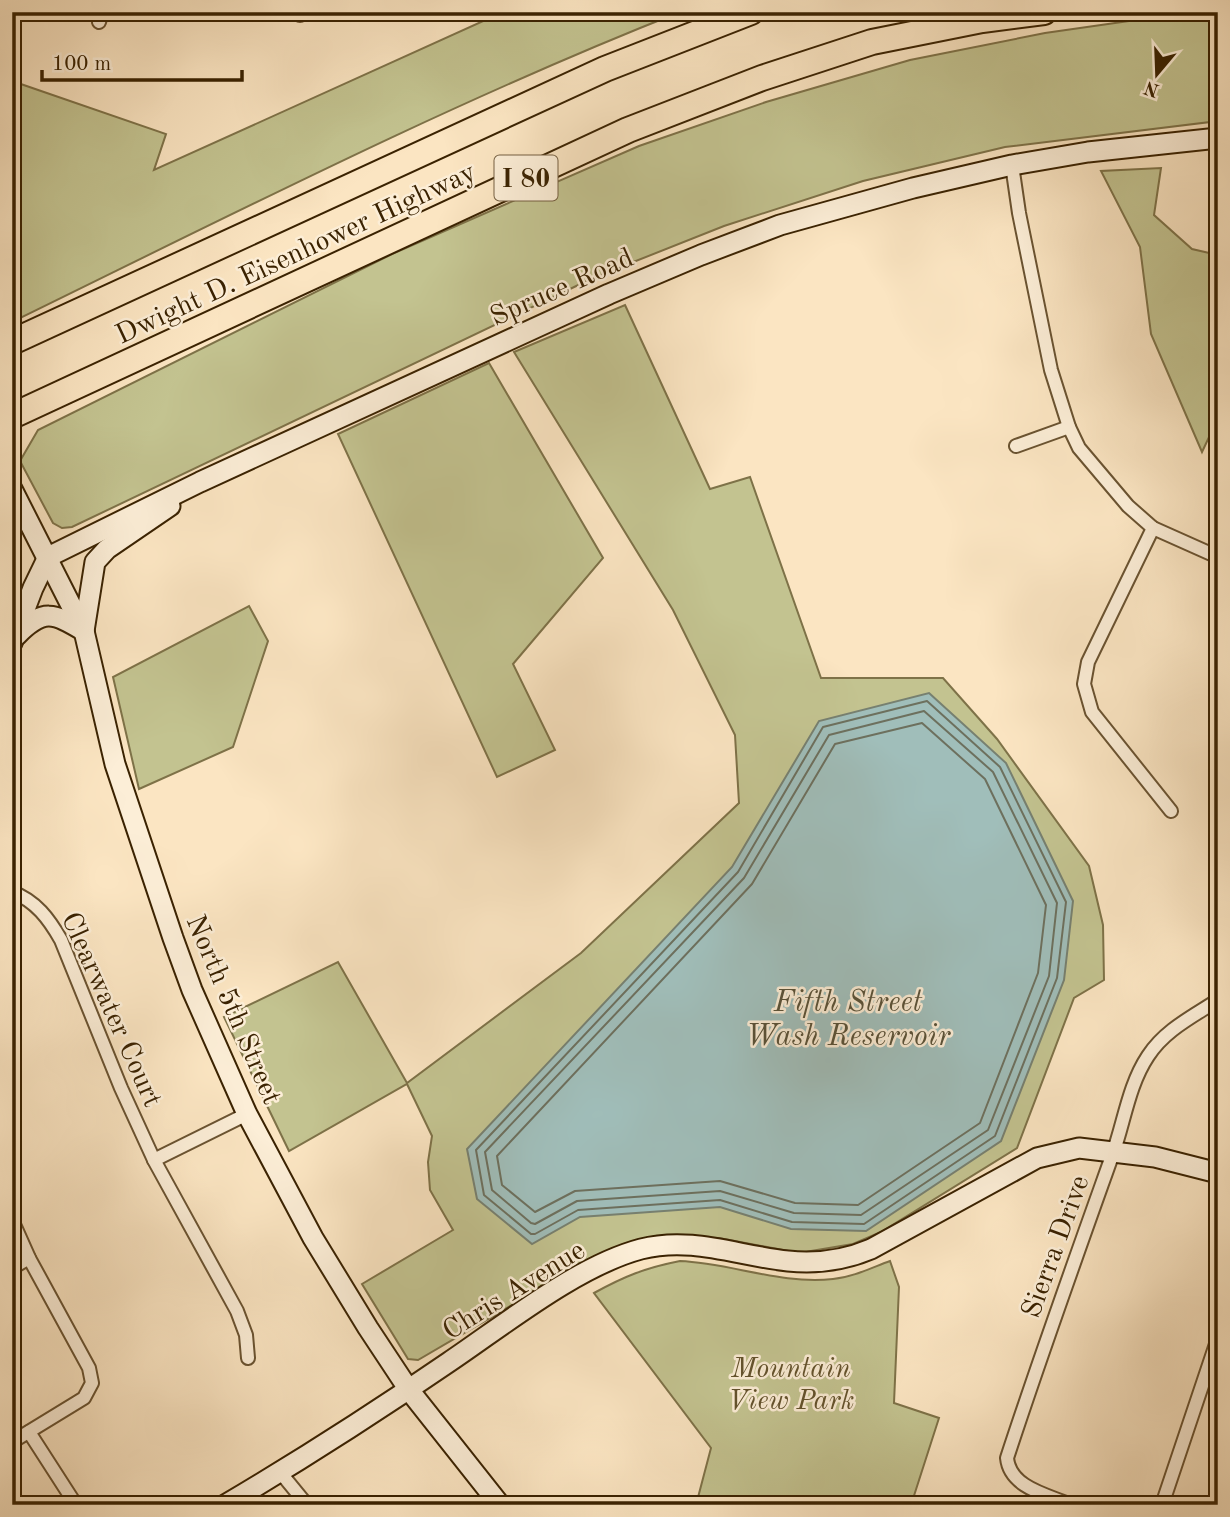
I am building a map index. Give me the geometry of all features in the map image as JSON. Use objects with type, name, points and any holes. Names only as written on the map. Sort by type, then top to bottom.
[{"type":"highway","name":"Dwight D. Eisenhower Highway","points":[[12,342],[605,69],[751,12]]},
{"type":"highway","name":"Dwight D. Eisenhower Highway","points":[[21,412],[628,130],[725,92],[872,42],[982,20],[1044,12]]},
{"type":"street","name":"Spruce Road","points":[[48,556],[609,293],[780,225],[913,188],[1012,165],[1088,152],[1218,138]]},
{"type":"street","points":[[1012,165],[1051,370],[1069,427],[1079,448],[1128,506],[1153,528],[1218,557]]},
{"type":"street","points":[[1016,446],[1069,427]]},
{"type":"street","points":[[13,640],[30,622],[42,615],[58,616],[84,631],[95,562],[107,550],[150,522],[201,482]]},
{"type":"street","name":"North 5th Street","points":[[12,489],[84,631],[115,764],[173,939],[192,990],[247,1114],[313,1238],[409,1390],[500,1505]]},
{"type":"street","points":[[1153,528],[1088,662],[1084,684],[1092,712],[1171,811]]},
{"type":"street","points":[[13,640],[48,556]]},
{"type":"street","name":"Clearwater Court","points":[[12,891],[37,907],[50,920],[61,940],[154,1160],[237,1311],[246,1335],[247,1358]]},
{"type":"street","name":"Sierra Drive","points":[[1071,1505],[1017,1480],[1008,1468],[1007,1458],[1050,1328],[1114,1152],[1135,1080],[1147,1057],[1168,1032],[1218,1000]]},
{"type":"street","points":[[154,1160],[247,1114]]},
{"type":"street","name":"Chris Avenue","points":[[225,1505],[409,1390],[555,1290],[630,1253],[682,1244],[708,1246],[789,1261],[821,1262],[850,1258],[872,1250],[1037,1158],[1079,1148],[1155,1157],[1218,1173]]},
{"type":"street","points":[[12,1220],[29,1258],[89,1368],[92,1383],[84,1398],[12,1442]]},
{"type":"street","points":[[12,1268],[29,1258]]},
{"type":"street","points":[[1162,1505],[1218,1338]]},
{"type":"street","points":[[29,1432],[76,1505]]},
{"type":"street","points":[[280,1472],[307,1505]]},
{"type":"green space","points":[[503,12],[680,12],[427,121],[12,322],[12,81],[166,134],[154,170]]},
{"type":"green space","points":[[1218,16],[1218,121],[1005,147],[863,181],[724,226],[593,278],[72,527],[62,528],[53,523],[20,461],[38,430],[392,254],[639,146],[766,102],[910,60],[1045,33],[1129,21]]},
{"type":"green space","points":[[1161,168],[1154,215],[1192,249],[1218,255],[1218,418],[1202,452],[1151,334],[1140,247],[1101,171]]},
{"type":"green space","points":[[625,305],[710,489],[750,477],[821,678],[943,678],[997,739],[1089,866],[1103,925],[1104,980],[1074,998],[1017,1148],[881,1232],[853,1244],[799,1253],[719,1238],[655,1236],[619,1247],[567,1273],[418,1360],[408,1359],[362,1284],[453,1230],[430,1190],[428,1162],[432,1136],[407,1084],[289,1151],[224,1017],[338,962],[407,1083],[581,953],[739,803],[735,735],[673,610],[514,352]]},
{"type":"green space","points":[[489,363],[603,558],[513,664],[555,750],[497,777],[338,434]]},
{"type":"green space","points":[[249,606],[268,641],[233,747],[139,789],[113,677]]},
{"type":"green space","name":"Mountain View Park","points":[[680,1261],[814,1280],[848,1276],[890,1261],[899,1287],[894,1403],[939,1418],[911,1505],[696,1505],[711,1448],[594,1293],[636,1273]]},
{"type":"water","name":"Fifth Street Wash Reservoir","points":[[929,693],[1006,763],[1073,901],[1064,980],[1001,1141],[866,1231],[791,1229],[720,1207],[580,1217],[532,1244],[477,1199],[467,1149],[732,867],[819,721]]}]
